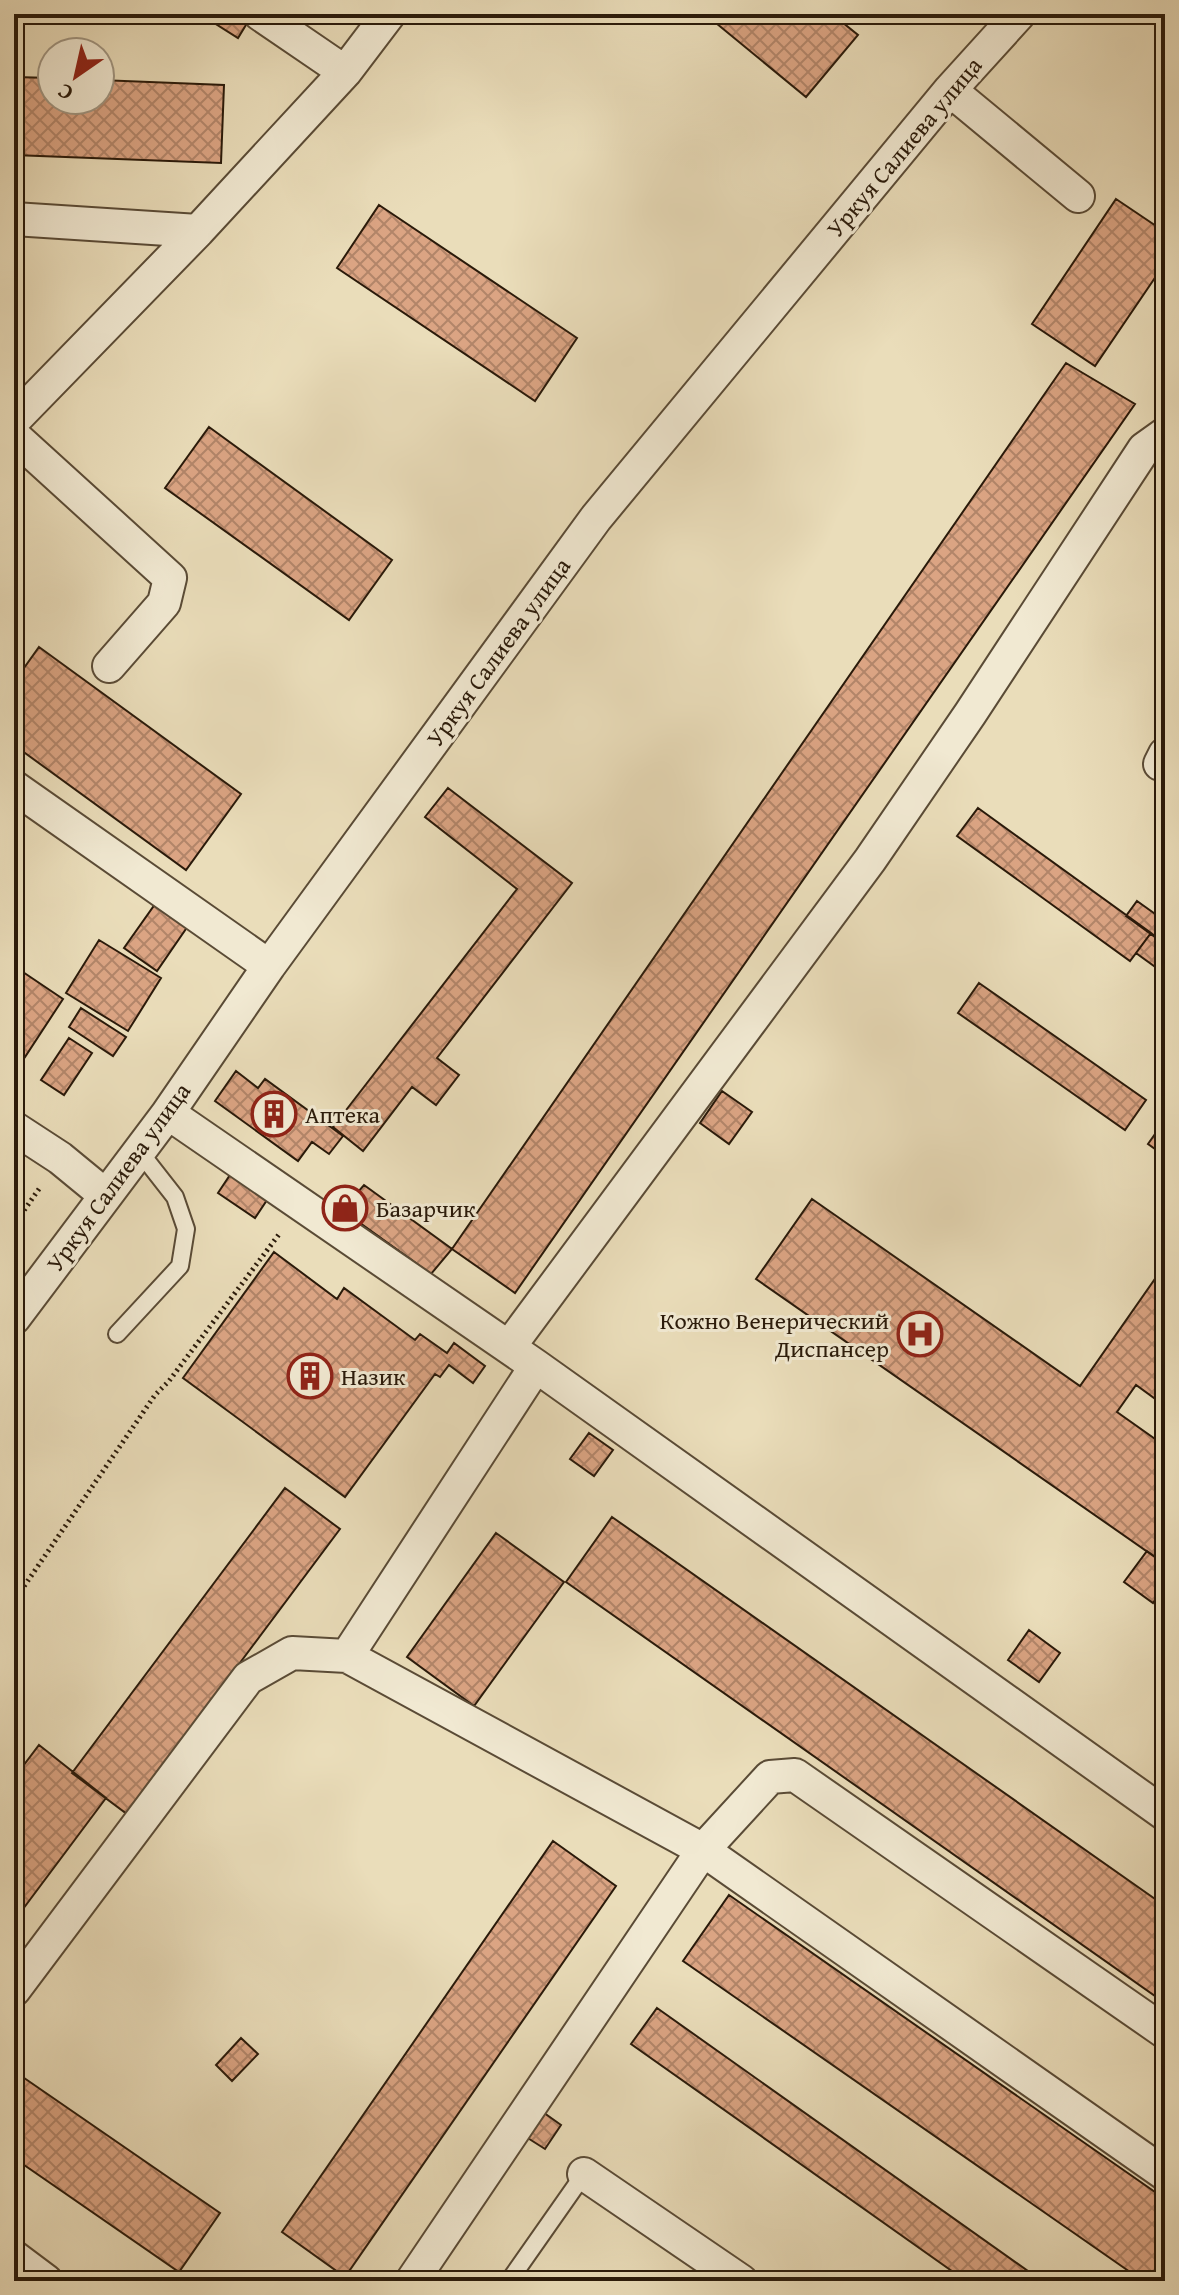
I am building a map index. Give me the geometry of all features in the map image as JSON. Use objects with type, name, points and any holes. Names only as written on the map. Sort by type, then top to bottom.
[{"type":"street","points":[[260,14],[345,72]]},
{"type":"street","points":[[14,420],[198,231],[345,72],[389,14]]},
{"type":"street","name":"Уркуя Салиева улица","points":[[14,1318],[168,1113],[269,966],[596,518],[950,90],[1019,14]]},
{"type":"street","points":[[950,90],[1078,196]]},
{"type":"street","points":[[14,219],[198,231]]},
{"type":"street","points":[[509,1347],[870,860],[1144,449],[1165,434]]},
{"type":"street","points":[[14,436],[170,578],[164,603],[109,666]]},
{"type":"street","points":[[14,787],[269,966]]},
{"type":"street","points":[[168,1113],[509,1347],[1165,1814]]},
{"type":"street","points":[[14,1128],[60,1158],[105,1195]]},
{"type":"street","points":[[347,1656],[536,1366]]},
{"type":"street","points":[[14,1990],[248,1678],[292,1653],[347,1656],[703,1850],[1165,2174]]},
{"type":"street","points":[[412,2281],[703,1850],[770,1777],[795,1775],[1165,2032]]},
{"type":"street","points":[[584,2174],[741,2281]]},
{"type":"street","points":[[14,2257],[46,2281]]},
{"type":"lane","points":[[117,1334],[180,1266],[186,1229],[175,1197],[139,1151]]},
{"type":"lane","points":[[509,2281],[584,2174]]},
{"type":"path","points":[[14,1225],[60,1158]]},
{"type":"path","points":[[14,1601],[155,1395],[169,1381],[302,1204]]},
{"type":"building","points":[[200,14],[241,14],[249,20],[238,38]]},
{"type":"building","points":[[705,14],[832,14],[858,35],[806,97]]},
{"type":"building","points":[[14,77],[36,78],[36,116],[116,116],[116,81],[224,85],[221,163],[14,155]]},
{"type":"building","points":[[1116,199],[1165,232],[1165,263],[1095,366],[1032,324]]},
{"type":"building","points":[[379,205],[577,338],[535,401],[337,268]]},
{"type":"building","points":[[1066,363],[1135,404],[515,1293],[452,1249]]},
{"type":"building","points":[[209,427],[392,560],[349,620],[165,488]]},
{"type":"building","points":[[39,647],[241,794],[186,870],[14,745],[14,682]]},
{"type":"building","points":[[448,788],[572,883],[437,1058],[459,1075],[436,1105],[412,1087],[363,1151],[333,1127],[517,889],[425,817]]},
{"type":"building","points":[[978,808],[1151,933],[1130,961],[957,836]]},
{"type":"building","points":[[158,900],[190,923],[157,971],[124,948]]},
{"type":"building","points":[[1137,901],[1165,921],[1165,938],[1162,942],[1126,916]]},
{"type":"building","points":[[1151,933],[1165,944],[1165,974],[1136,953]]},
{"type":"building","points":[[99,940],[161,978],[128,1031],[66,993]]},
{"type":"building","points":[[14,966],[63,999],[25,1057],[14,1049]]},
{"type":"building","points":[[979,983],[1146,1100],[1125,1130],[958,1013]]},
{"type":"building","points":[[81,1008],[126,1037],[113,1056],[69,1027]]},
{"type":"building","points":[[69,1038],[92,1053],[64,1095],[41,1080]]},
{"type":"building","name":"Аптека","points":[[236,1071],[258,1088],[265,1079],[343,1136],[329,1154],[312,1142],[298,1161],[215,1101]]},
{"type":"building","points":[[722,1091],[752,1112],[729,1144],[700,1123]]},
{"type":"building","points":[[1165,1120],[1165,1156],[1148,1144]]},
{"type":"building","points":[[230,1175],[267,1200],[255,1218],[218,1193]]},
{"type":"building","points":[[364,1185],[452,1249],[431,1274],[342,1210]]},
{"type":"building","name":"Кожно Венерический Диспансер","points":[[812,1199],[1080,1386],[1157,1276],[1165,1282],[1165,1406],[1136,1385],[1117,1412],[1165,1446],[1165,1564],[756,1279]]},
{"type":"building","name":"Назик","points":[[274,1252],[337,1299],[344,1288],[415,1340],[420,1334],[447,1353],[454,1343],[485,1366],[473,1383],[449,1365],[440,1377],[435,1374],[345,1497],[183,1378]]},
{"type":"building","points":[[589,1433],[613,1450],[594,1476],[570,1459]]},
{"type":"building","points":[[285,1488],[340,1529],[127,1814],[72,1773]]},
{"type":"building","points":[[612,1517],[1165,1906],[1165,2003],[566,1582]]},
{"type":"building","points":[[496,1533],[564,1582],[474,1706],[407,1657]]},
{"type":"building","points":[[1147,1551],[1165,1564],[1165,1586],[1153,1603],[1124,1582]]},
{"type":"building","points":[[1029,1630],[1060,1653],[1039,1682],[1008,1660]]},
{"type":"building","points":[[39,1745],[106,1798],[14,1921],[14,1778]]},
{"type":"building","points":[[553,1841],[616,1886],[345,2277],[282,2232]]},
{"type":"building","points":[[729,1895],[1165,2199],[1165,2281],[1143,2281],[683,1961]]},
{"type":"building","points":[[657,2008],[1042,2281],[966,2281],[631,2044]]},
{"type":"building","points":[[241,2038],[258,2054],[232,2081],[216,2065]]},
{"type":"building","points":[[14,2071],[220,2213],[179,2272],[14,2158]]},
{"type":"building","points":[[540,2110],[561,2125],[545,2149],[523,2135]]},
{"type":"place","name":"Аптека","points":[[274,1114]]},
{"type":"place","name":"Базарчик","points":[[345,1208]]},
{"type":"place","name":"Кожно Венерический Диспансер","points":[[920,1334]]},
{"type":"place","name":"Назик","points":[[310,1376]]}]
